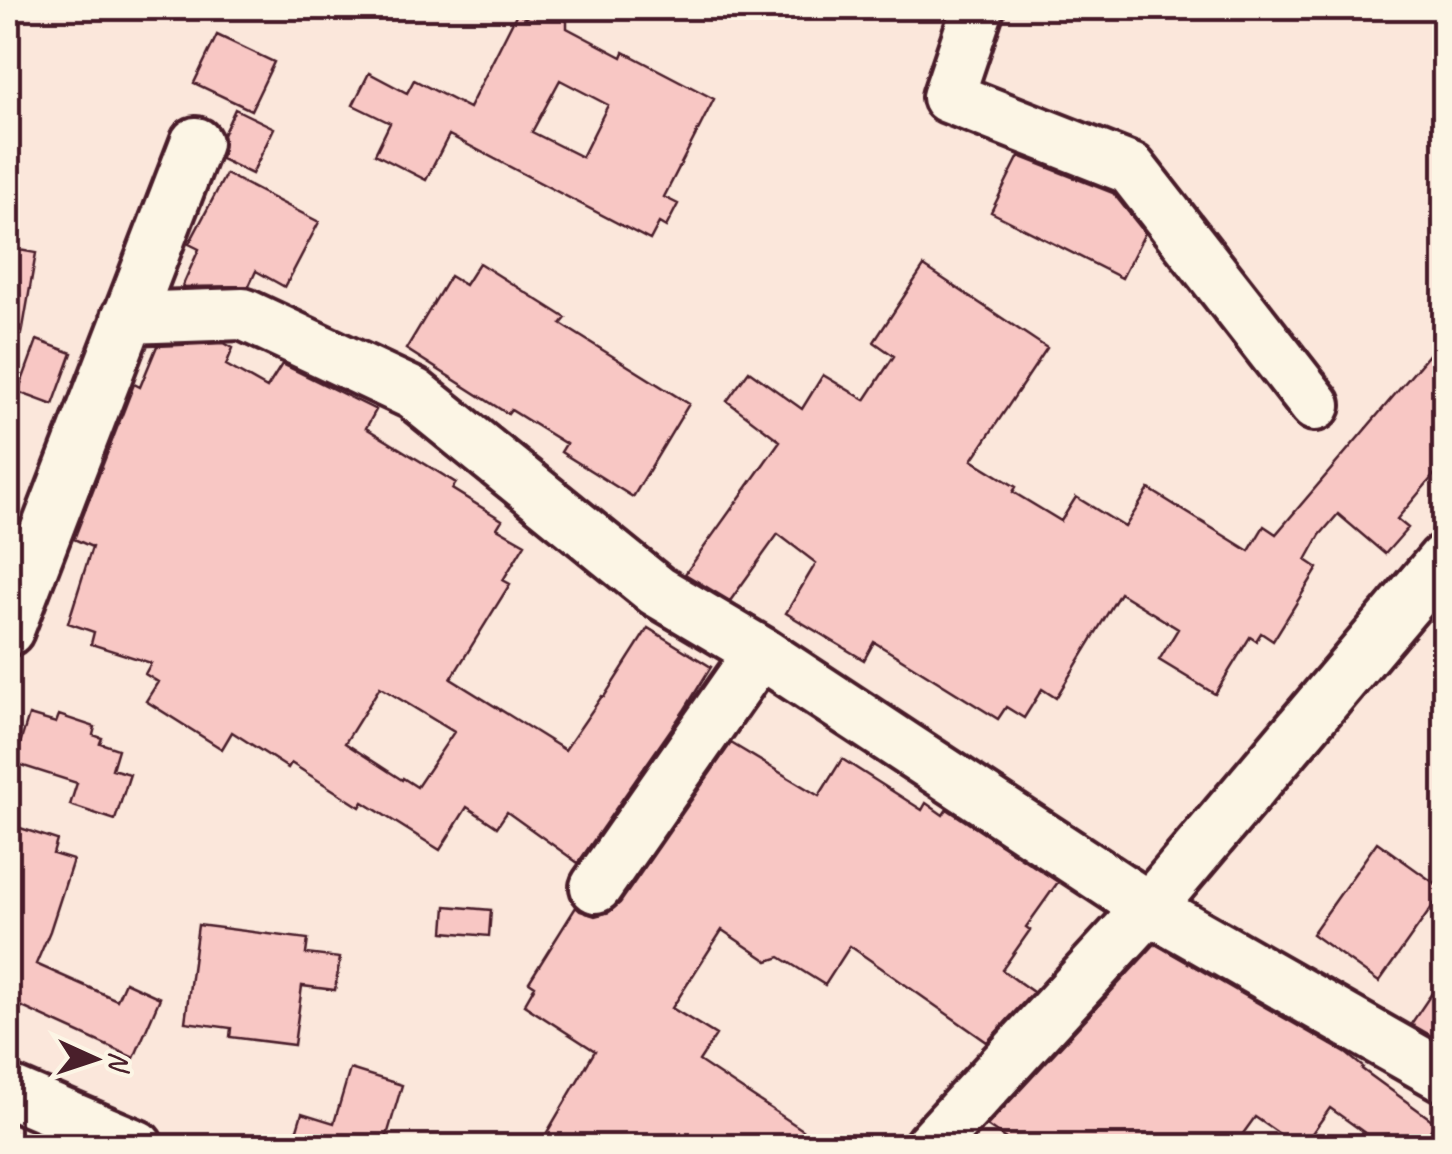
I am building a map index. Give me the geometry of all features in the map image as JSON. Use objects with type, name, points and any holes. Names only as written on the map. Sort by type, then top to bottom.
[{"type":"street","points":[[978,8],[948,97],[1132,170],[1316,405]]},
{"type":"street","points":[[8,630],[196,143]]},
{"type":"street","points":[[127,318],[243,314],[414,394],[658,591],[760,652],[1149,908],[1444,1076]]},
{"type":"street","points":[[930,1146],[1149,908],[1444,559]]},
{"type":"street","points":[[596,887],[760,652]]},
{"type":"street","points":[[8,1091],[137,1146]]},
{"type":"building","points":[[531,8],[540,8],[567,21],[567,28],[622,57],[624,52],[714,99],[664,197],[678,204],[666,227],[659,223],[650,240],[449,135],[426,180],[375,154],[390,123],[353,105],[369,73],[407,93],[414,80],[469,108],[517,13],[526,18]],"holes":[[[560,80],[608,105],[582,157],[532,132]]]},
{"type":"building","points":[[217,35],[274,62],[251,110],[194,83]]},
{"type":"building","points":[[235,109],[274,128],[252,174],[221,159],[223,135]]},
{"type":"building","points":[[1019,156],[1113,193],[1145,233],[1122,278],[991,212]]},
{"type":"building","points":[[226,174],[319,222],[285,287],[256,271],[249,286],[182,287],[199,249],[189,244]]},
{"type":"building","points":[[8,248],[36,253],[22,334],[8,333]]},
{"type":"building","points":[[479,263],[566,318],[561,324],[689,404],[633,497],[561,452],[566,444],[511,410],[508,414],[406,349],[450,276],[465,285]]},
{"type":"building","points":[[924,266],[1047,348],[972,460],[1016,487],[1013,492],[1061,521],[1076,497],[1125,527],[1149,489],[1249,551],[1264,526],[1276,534],[1444,337],[1444,463],[1397,519],[1408,528],[1385,554],[1338,514],[1306,560],[1318,568],[1273,641],[1261,633],[1256,641],[1250,637],[1215,694],[1159,660],[1178,629],[1120,593],[1056,698],[1042,689],[1024,718],[1006,707],[998,719],[874,642],[864,660],[786,613],[816,563],[778,534],[730,601],[685,574],[780,441],[727,401],[749,371],[802,409],[823,375],[865,400],[894,356],[874,342]]},
{"type":"building","points":[[37,340],[72,353],[53,405],[18,392]]},
{"type":"building","points":[[224,343],[233,348],[226,365],[267,388],[282,364],[376,410],[366,428],[456,483],[452,489],[502,520],[497,528],[525,544],[503,580],[510,584],[451,679],[565,750],[648,628],[711,667],[578,863],[507,812],[497,827],[467,807],[440,850],[363,802],[360,807],[291,763],[288,768],[232,732],[222,749],[146,701],[158,682],[145,674],[151,663],[91,644],[94,632],[68,623],[92,547],[74,539],[134,384],[140,387],[157,346]],"holes":[[[380,687],[454,732],[417,787],[345,743]]]},
{"type":"building","points":[[29,715],[56,723],[59,715],[95,727],[93,735],[102,738],[100,743],[118,749],[112,769],[130,774],[115,820],[70,805],[77,783],[14,763]]},
{"type":"building","points":[[731,743],[819,796],[842,759],[922,810],[926,803],[943,815],[947,809],[1058,882],[1002,970],[1033,992],[987,1042],[850,946],[825,985],[780,957],[768,961],[722,930],[672,1008],[716,1035],[699,1061],[803,1130],[792,1146],[539,1146],[595,1051],[524,1005],[535,986],[529,982],[576,907],[595,916],[620,903]]},
{"type":"building","points":[[8,824],[57,840],[53,854],[73,860],[36,964],[117,1000],[125,982],[160,998],[134,1058],[18,1005],[8,1028]]},
{"type":"building","points":[[1377,842],[1444,890],[1379,982],[1312,934]]},
{"type":"building","points":[[446,906],[491,910],[489,936],[444,932]]},
{"type":"building","points":[[198,925],[308,939],[306,954],[340,958],[335,990],[302,986],[294,1045],[230,1037],[231,1028],[185,1022]]},
{"type":"building","points":[[1155,944],[1347,1054],[1436,1123],[1419,1146],[1383,1146],[1330,1108],[1303,1146],[1297,1146],[1255,1117],[1234,1146],[1016,1146],[987,1126]]},
{"type":"building","points":[[1444,975],[1444,1043],[1411,1024]]},
{"type":"building","points":[[350,1069],[402,1085],[386,1139],[390,1140],[389,1146],[292,1146],[302,1113],[334,1123]]}]
